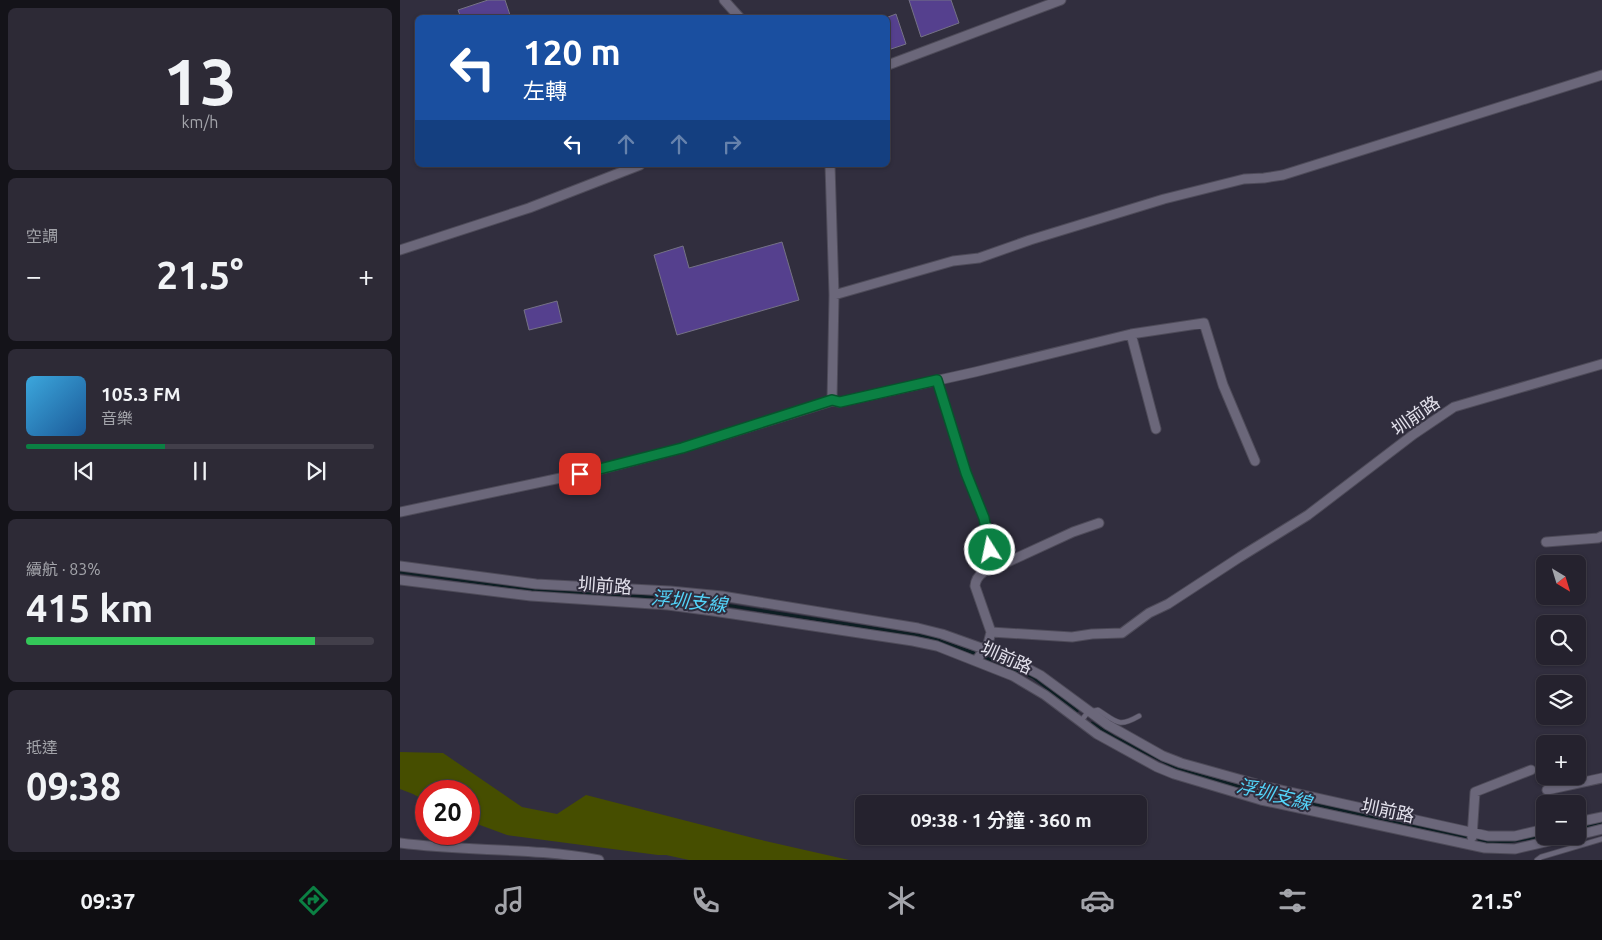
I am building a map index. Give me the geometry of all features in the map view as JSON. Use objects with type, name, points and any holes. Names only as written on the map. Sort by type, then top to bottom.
[{"type":"street","points":[[724,0],[737,15]]},
{"type":"street","points":[[890,64],[1061,0]]},
{"type":"street","points":[[834,295],[953,261],[979,258],[1039,237],[1164,199],[1244,179],[1283,175],[1602,75]]},
{"type":"street","points":[[400,250],[529,208],[635,167]]},
{"type":"street","points":[[830,167],[834,295],[832,400]]},
{"type":"street","points":[[400,512],[598,470],[682,448],[832,400],[840,402],[984,370],[1131,334],[1204,323],[1223,385],[1255,461]]},
{"type":"street","points":[[1131,334],[1156,429]]},
{"type":"street","name":"圳前路","points":[[991,632],[1072,637],[1122,633],[1149,613],[1168,604],[1308,515],[1414,434],[1454,407],[1602,364]]},
{"type":"street","points":[[976,661],[990,638],[991,632],[975,586],[980,575],[993,567],[1073,532],[1099,523]]},
{"type":"street","points":[[1546,542],[1598,538],[1602,536]]},
{"type":"street","name":"圳前路","points":[[400,566],[536,584],[670,591],[722,596],[918,628],[942,634],[984,649],[1021,665],[1040,675],[1108,725],[1163,756],[1198,769],[1267,788],[1488,836],[1515,836],[1536,831]]},
{"type":"street","name":"圳前路","points":[[400,580],[530,596],[668,605],[937,646],[1030,684],[1080,722],[1113,743],[1157,767],[1188,779],[1261,800],[1471,845],[1500,850],[1536,844]]},
{"type":"street","points":[[1471,845],[1476,792],[1531,770]]},
{"type":"street","points":[[1547,790],[1602,778]]},
{"type":"street","points":[[1586,820],[1602,817]]},
{"type":"street","points":[[1586,833],[1602,829]]},
{"type":"street","points":[[400,843],[455,848],[546,852],[599,860]]},
{"type":"lane","points":[[937,380],[966,473],[984,518],[993,567]]},
{"type":"lane","points":[[1080,722],[1088,712],[1098,710],[1118,723],[1126,723],[1139,716]]},
{"type":"lane","points":[[1537,860],[1541,857],[1602,839]]},
{"type":"green space","points":[[400,752],[443,753],[522,807],[557,814],[586,795],[757,839],[849,860],[689,860],[666,855],[507,835],[480,825],[480,780],[415,780],[415,795],[400,789]]},
{"type":"building","points":[[488,0],[505,0],[510,15],[460,15],[458,10]]},
{"type":"building","points":[[909,0],[951,0],[959,23],[921,37]]},
{"type":"building","points":[[896,14],[906,44],[890,49],[890,16]]},
{"type":"building","points":[[782,242],[799,300],[677,335],[654,255],[683,246],[689,268]]},
{"type":"building","points":[[557,301],[562,322],[529,330],[524,310]]},
{"type":"waterway","name":"浮圳支線","points":[[400,572],[543,591],[688,599],[929,637],[974,653]]},
{"type":"waterway","name":"浮圳支線","points":[[985,657],[1033,677],[1077,711]]},
{"type":"waterway","name":"浮圳支線","points":[[1092,723],[1114,737],[1181,770],[1262,793],[1466,837]]},
{"type":"waterway","name":"浮圳支線","points":[[1586,826],[1602,822]]},
{"type":"waterway","name":"浮圳支線","points":[[1479,840],[1504,842],[1536,837]]},
{"type":"route","points":[[580,474],[682,448],[832,400],[840,402],[937,380],[966,473],[984,518],[990,550]]}]
